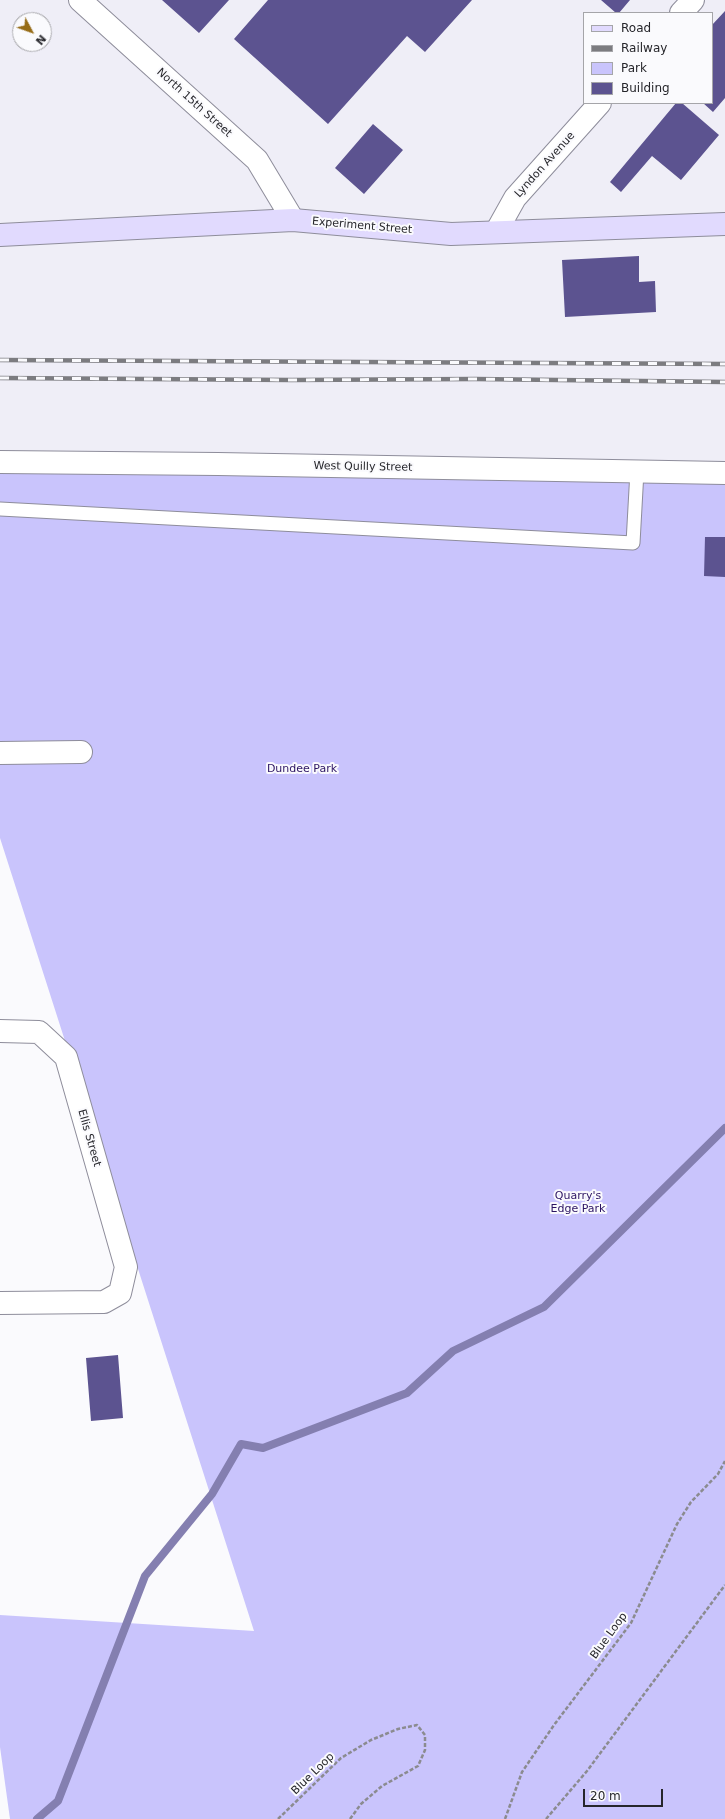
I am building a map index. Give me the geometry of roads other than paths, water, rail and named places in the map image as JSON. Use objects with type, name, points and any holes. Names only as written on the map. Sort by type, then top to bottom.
[{"type":"main road","name":"Experiment Street","points":[[0,235],[293,220],[451,234],[725,224]]},
{"type":"street","name":"North 15th Street","points":[[80,0],[257,160],[293,220]]},
{"type":"street","points":[[682,12],[693,0]]},
{"type":"street","name":"Lyndon Avenue","points":[[496,232],[515,198],[599,104]]},
{"type":"street","name":"West Quilly Street","points":[[0,462],[218,464],[725,473]]},
{"type":"street","points":[[0,753],[81,752]]},
{"type":"street","name":"Ellis Street","points":[[0,1031],[39,1032],[66,1057],[126,1267],[120,1293],[104,1302],[0,1303]]},
{"type":"lane","points":[[0,509],[633,544],[637,471]]},
{"type":"waterway","points":[[37,1819],[58,1801],[145,1576],[212,1494],[241,1444],[263,1448],[407,1393],[453,1351],[544,1307],[725,1128]]},
{"type":"railway","points":[[0,360],[725,364]]},
{"type":"railway","points":[[0,378],[292,380],[475,379],[725,382]]},
{"type":"park label","name":"Dundee Park","points":[[302,769]]},
{"type":"park label","name":"Quarry's Edge Park","points":[[578,1202]]}]
